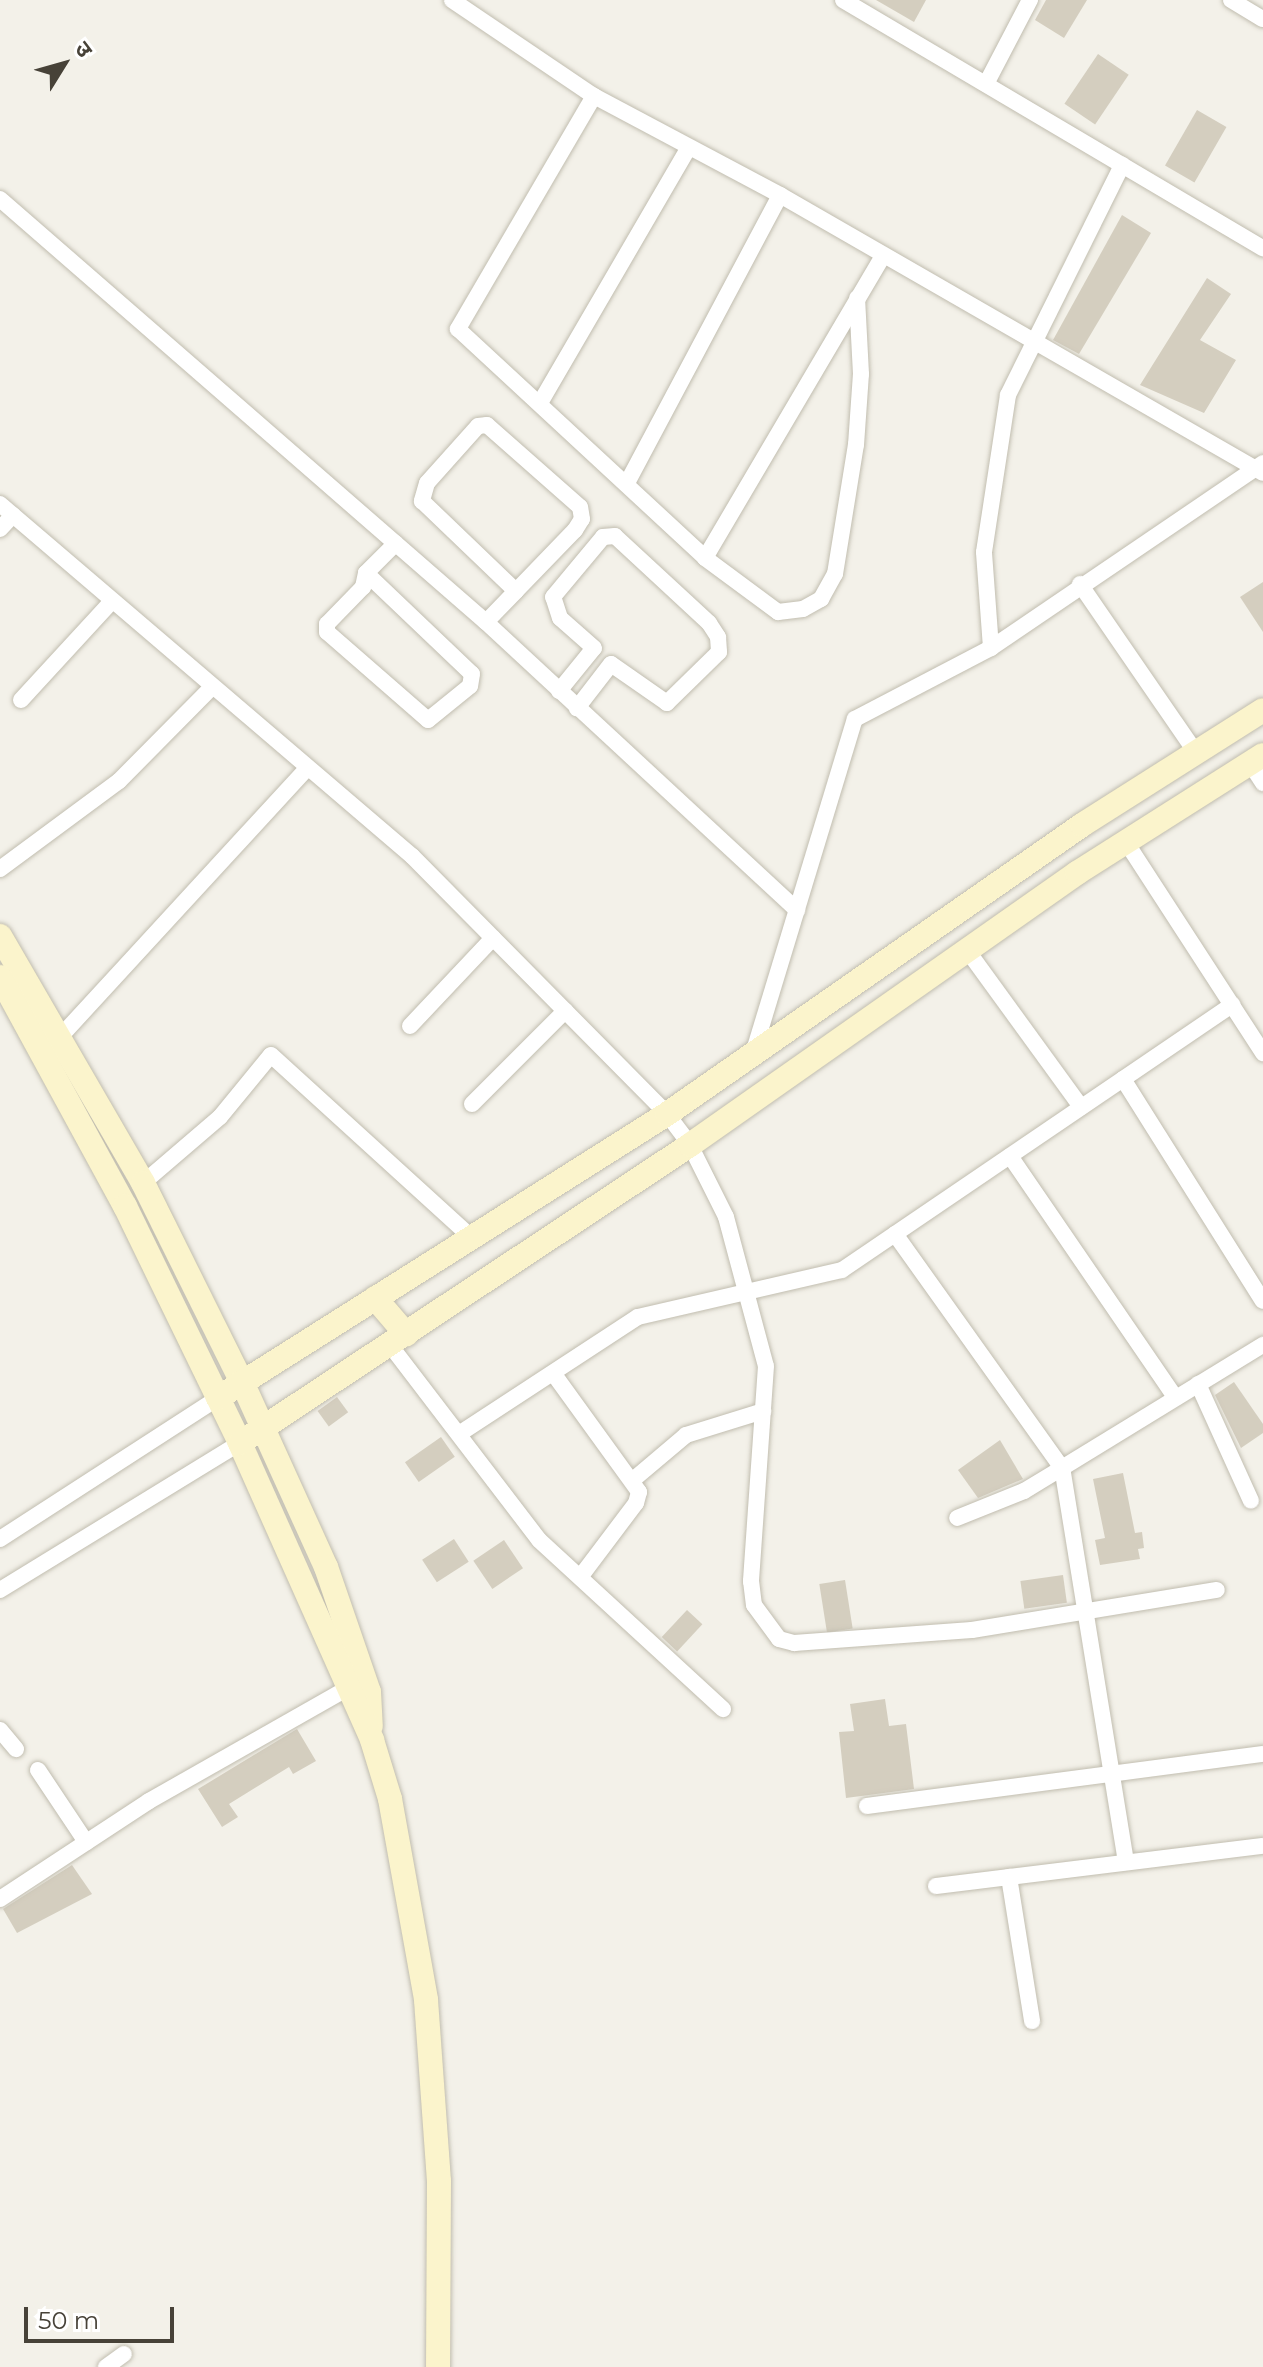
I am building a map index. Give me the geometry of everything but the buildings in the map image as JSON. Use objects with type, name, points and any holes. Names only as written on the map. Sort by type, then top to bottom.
[{"type":"street","points":[[452,0],[594,96],[780,195],[1034,344],[1262,467],[1080,584],[991,648],[855,719],[753,1054]]},
{"type":"street","points":[[843,0],[1263,248]]},
{"type":"street","points":[[986,84],[1030,0]]},
{"type":"street","points":[[1231,0],[1263,19]]},
{"type":"street","points":[[594,96],[458,329],[705,558],[778,612],[803,609],[821,599],[835,574],[856,445],[861,374],[857,298]]},
{"type":"street","points":[[540,403],[689,147]]},
{"type":"street","points":[[991,648],[984,552],[1008,395],[1122,165]]},
{"type":"street","points":[[627,483],[780,195]]},
{"type":"street","points":[[0,199],[486,622],[797,910]]},
{"type":"street","points":[[705,558],[883,256]]},
{"type":"street","points":[[486,622],[516,591],[575,530],[582,519],[580,507],[487,425],[478,426],[427,483],[422,501],[516,591]]},
{"type":"street","points":[[0,529],[6,510],[412,856],[667,1114],[690,1145],[726,1217],[749,1290],[766,1366],[751,1581],[754,1605],[779,1639],[794,1643],[972,1630],[1217,1590]]},
{"type":"street","points":[[615,536],[709,623],[720,646],[667,703],[611,664],[594,648],[560,618],[553,597],[603,537],[615,536]]},
{"type":"street","points":[[366,573],[472,674],[470,686],[428,720],[327,632],[327,624],[363,587],[366,573],[396,543]]},
{"type":"street","points":[[1080,584],[1196,753]]},
{"type":"street","points":[[21,700],[112,601]]},
{"type":"street","points":[[559,691],[594,648]]},
{"type":"street","points":[[577,708],[611,664]]},
{"type":"street","points":[[0,869],[119,781],[212,687]]},
{"type":"street","points":[[0,1539],[667,1114],[1082,825],[1263,710]]},
{"type":"street","points":[[0,1590],[264,1429],[690,1145],[1126,842],[1259,767]]},
{"type":"street","points":[[60,1037],[307,768]]},
{"type":"street","points":[[1126,842],[1263,1053]]},
{"type":"street","points":[[0,936],[143,1183],[242,1382],[326,1567],[355,1688],[390,1799],[426,2000],[439,2181],[438,2367]]},
{"type":"street","points":[[410,1026],[493,938]]},
{"type":"street","points":[[967,950],[1081,1107]]},
{"type":"street","points":[[0,977],[125,1206],[355,1688]]},
{"type":"street","points":[[462,1432],[638,1317],[842,1270],[1232,1005]]},
{"type":"street","points":[[472,1104],[565,1011]]},
{"type":"street","points":[[143,1183],[220,1117],[271,1055],[473,1239]]},
{"type":"street","points":[[1123,1079],[1263,1301]]},
{"type":"street","points":[[1010,1156],[1176,1398]]},
{"type":"street","points":[[895,1234],[1062,1468],[1083,1614],[1126,1862]]},
{"type":"street","points":[[375,1298],[398,1339],[539,1540],[723,1709]]},
{"type":"street","points":[[957,1518],[1024,1491],[1263,1345]]},
{"type":"street","points":[[553,1373],[634,1479],[636,1503],[581,1576]]},
{"type":"street","points":[[1198,1384],[1251,1501]]},
{"type":"street","points":[[634,1479],[686,1435],[763,1411]]},
{"type":"street","points":[[0,1899],[86,1842],[355,1688]]},
{"type":"street","points":[[0,1730],[16,1749]]},
{"type":"street","points":[[867,1806],[1263,1754]]},
{"type":"street","points":[[38,1770],[86,1842]]},
{"type":"street","points":[[936,1886],[1263,1846]]},
{"type":"street","points":[[1009,1877],[1032,2021]]},
{"type":"street","points":[[106,2367],[124,2354]]}]
